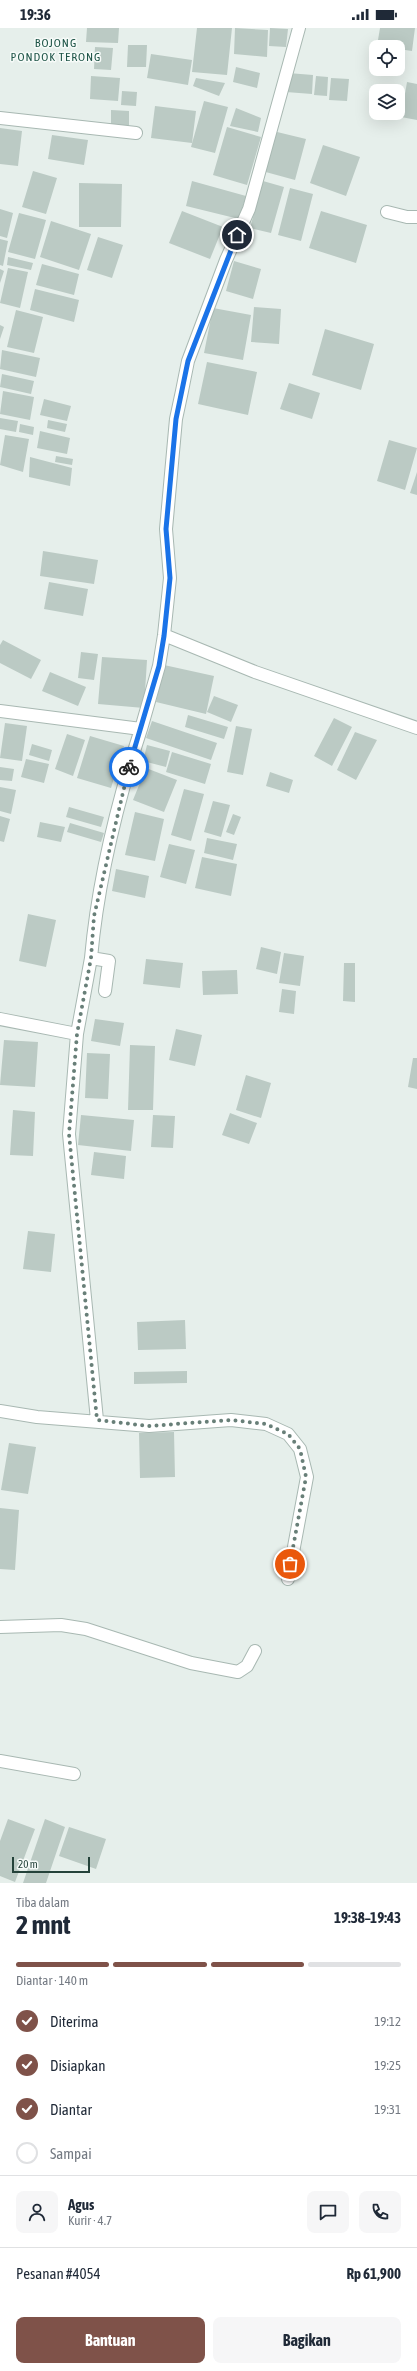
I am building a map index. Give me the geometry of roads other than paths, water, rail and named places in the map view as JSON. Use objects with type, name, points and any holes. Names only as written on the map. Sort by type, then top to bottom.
[{"type":"street","points":[[97,1420],[69,1134],[77,1034],[91,958],[94,916],[126,776],[159,666],[164,636],[170,578],[166,529],[176,419],[188,361],[226,260],[249,209],[299,28]]},
{"type":"street","points":[[0,118],[136,133]]},
{"type":"street","points":[[387,212],[407,217],[417,217]]},
{"type":"street","points":[[164,636],[255,672],[417,728]]},
{"type":"street","points":[[0,711],[141,730]]},
{"type":"street","points":[[91,958],[109,961],[105,991]]},
{"type":"street","points":[[0,1019],[77,1034]]},
{"type":"street","points":[[0,1411],[37,1417],[97,1420],[149,1426],[231,1420],[266,1424],[288,1434],[300,1449],[306,1477],[288,1579]]},
{"type":"street","points":[[0,1627],[61,1625],[86,1629],[191,1663],[238,1672],[247,1666],[256,1651]]},
{"type":"street","points":[[0,1760],[74,1774]]},
{"type":"district","name":"BOJONG PONDOK TERONG","points":[[56,50]]}]
